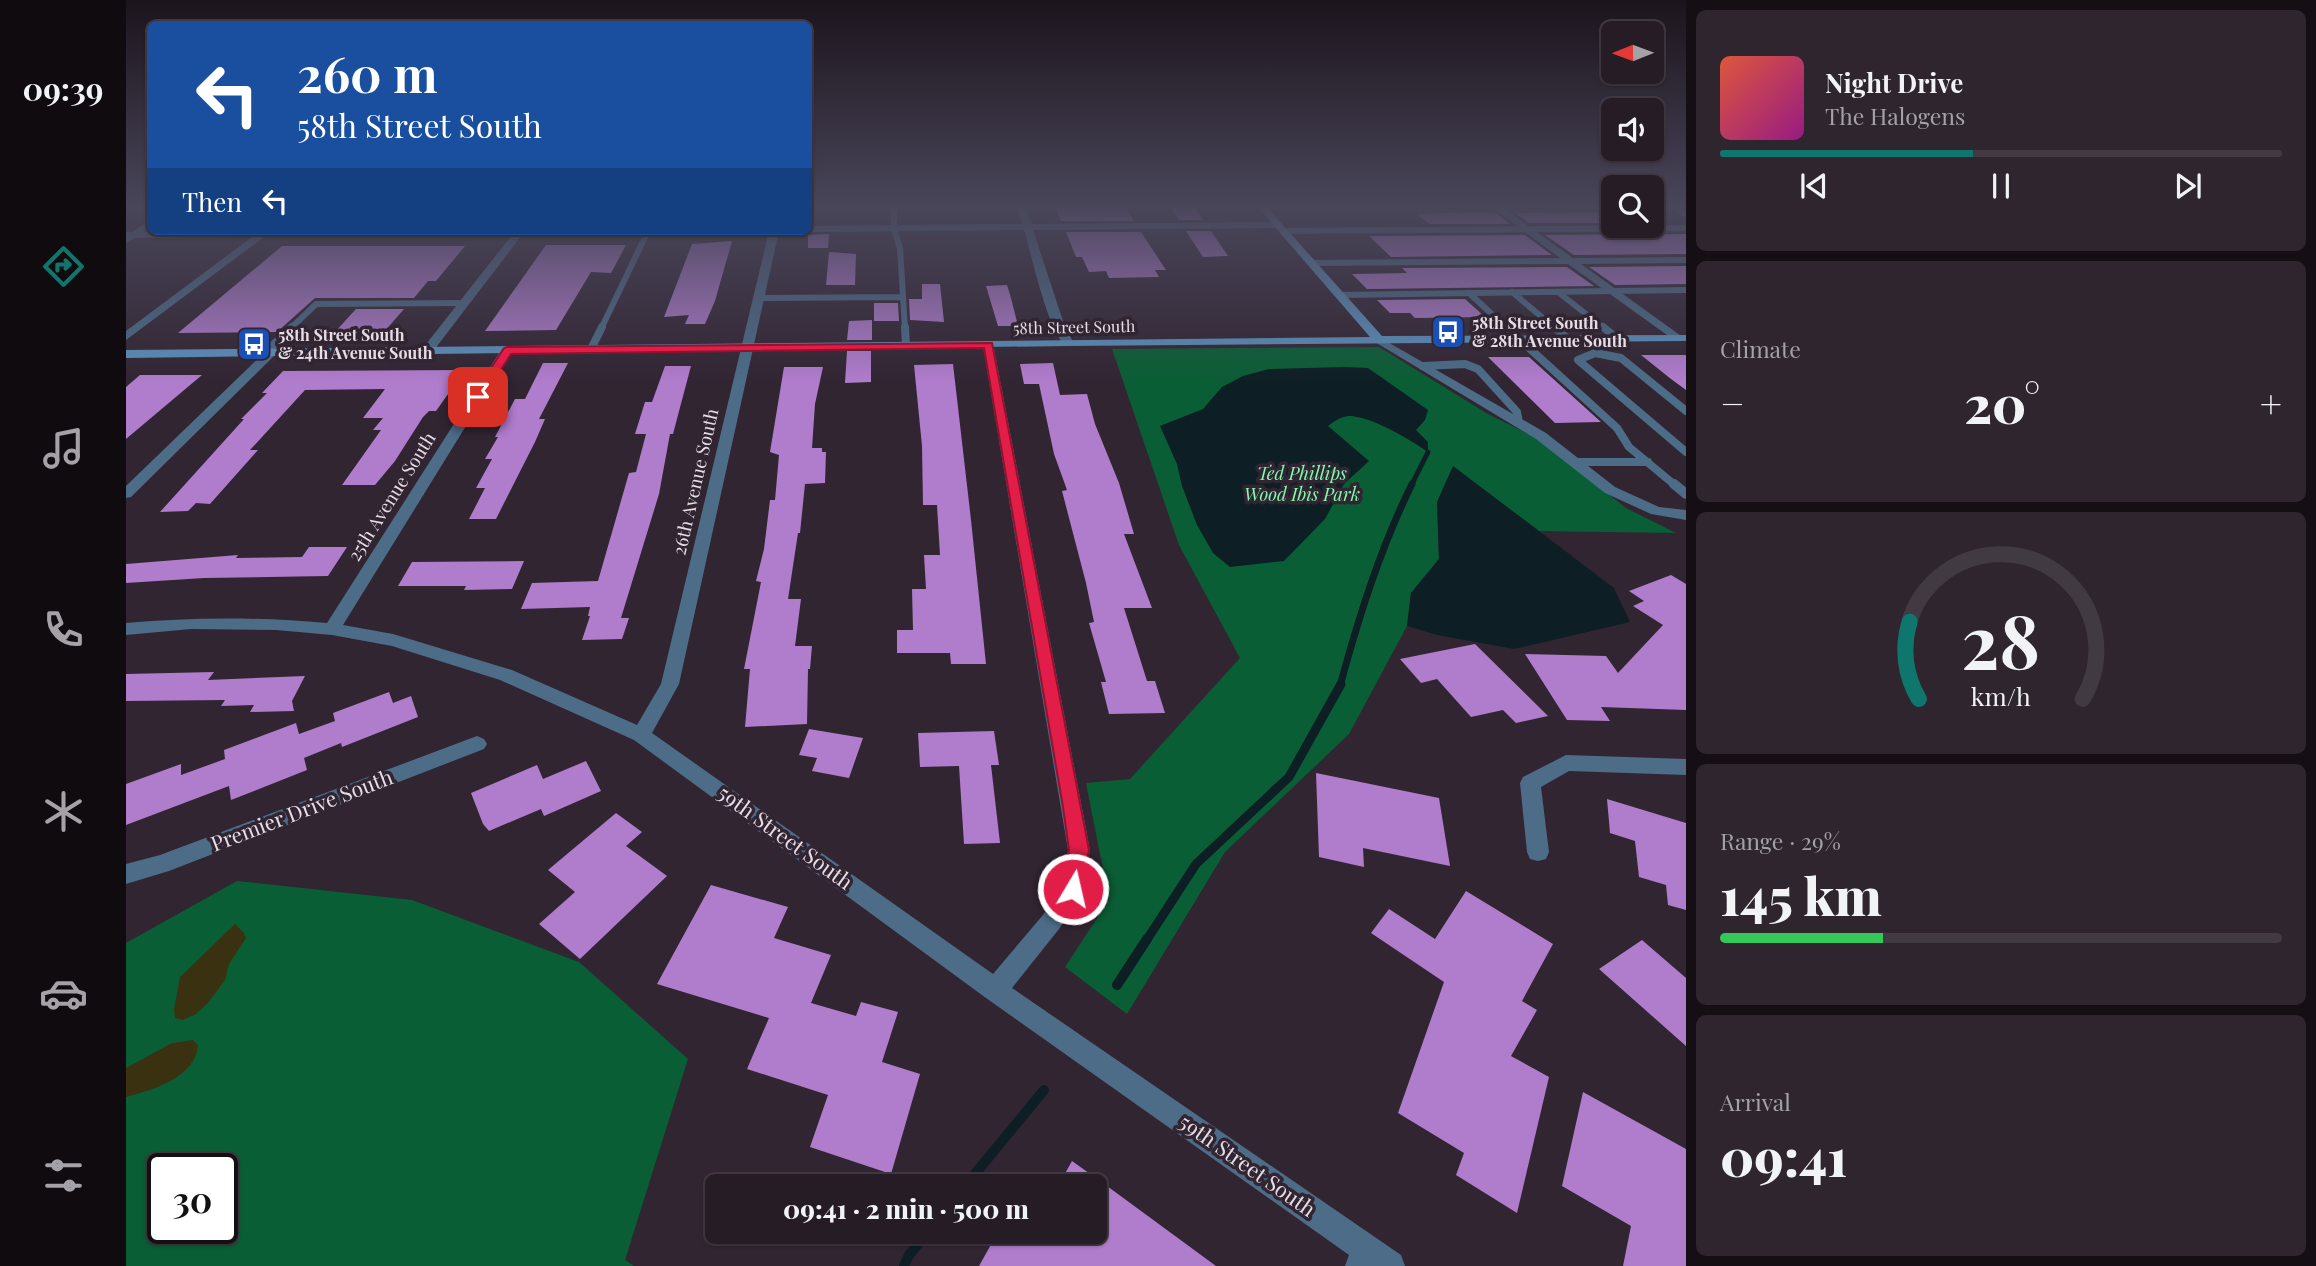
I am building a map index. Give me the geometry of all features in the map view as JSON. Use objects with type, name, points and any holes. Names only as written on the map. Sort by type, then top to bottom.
[{"type":"street","points":[[126,337],[222,264]]},
{"type":"street","points":[[427,351],[494,264]]},
{"type":"street","name":"26th Avenue South","points":[[641,735],[670,684],[766,264]]},
{"type":"street","points":[[1039,264],[1058,324],[1067,342]]},
{"type":"street","points":[[1312,264],[1379,340],[1519,423],[1609,490],[1656,511],[1686,514]]},
{"type":"street","points":[[1576,264],[1682,338]]},
{"type":"street","name":"58th Street South","points":[[126,354],[1067,342],[1682,338]]},
{"type":"street","points":[[989,345],[1079,850],[1073,889],[1051,922],[996,990]]},
{"type":"street","name":"25th Avenue South","points":[[332,629],[507,351]]},
{"type":"street","points":[[126,494],[268,353]]},
{"type":"street","name":"59th Street South","points":[[126,629],[191,623],[276,624],[332,629],[393,640],[506,675],[641,735],[1372,1260]]},
{"type":"street","name":"Premier Drive South","points":[[126,874],[162,864],[477,744]]},
{"type":"street","points":[[1538,852],[1530,783],[1566,763],[1686,766]]},
{"type":"lane","points":[[591,349],[631,264]]},
{"type":"lane","points":[[901,264],[906,346]]},
{"type":"lane","points":[[1339,295],[1686,290]]},
{"type":"lane","points":[[1512,292],[1568,339]]},
{"type":"lane","points":[[1558,292],[1618,339]]},
{"type":"lane","points":[[1469,293],[1617,428],[1629,447],[1686,494]]},
{"type":"lane","points":[[758,298],[903,297]]},
{"type":"lane","points":[[268,353],[316,304],[464,303]]},
{"type":"lane","points":[[1686,411],[1621,358],[1595,353],[1578,360],[1686,452]]},
{"type":"lane","points":[[1423,366],[1465,364],[1478,369],[1517,412],[1519,423]]},
{"type":"lane","points":[[1575,463],[1648,462]]},
{"type":"green space","name":"Ted Phillips Wood Ibis Park","points":[[1379,347],[1488,414],[1538,439],[1626,508],[1676,533],[1539,531],[1453,467],[1437,502],[1439,559],[1411,593],[1407,626],[1349,734],[1225,852],[1127,1014],[1065,967],[1109,900],[1086,783],[1130,779],[1240,658],[1179,545],[1112,349]]},
{"type":"green space","points":[[237,881],[412,900],[579,962],[688,1059],[625,1260],[634,1266],[126,1266],[126,943]]},
{"type":"sand","points":[[235,924],[246,938],[229,964],[225,980],[196,1014],[183,1020],[175,1018],[180,977]]},
{"type":"sand","points":[[193,1040],[198,1045],[195,1056],[190,1066],[181,1074],[160,1086],[126,1097],[126,1068],[172,1043]]},
{"type":"shaded area","points":[[1368,368],[1428,410],[1425,420],[1416,430],[1428,442],[1428,452],[1372,421],[1352,416],[1336,420],[1328,426],[1369,461],[1344,484],[1325,519],[1284,561],[1230,567],[1213,553],[1197,525],[1182,486],[1177,464],[1160,426],[1203,409],[1222,387],[1243,376],[1269,369]]},
{"type":"shaded area","points":[[1453,466],[1614,588],[1630,622],[1514,649],[1437,635],[1407,626],[1411,593],[1439,559],[1437,502]]},
{"type":"building","points":[[260,264],[450,264],[436,281],[428,281],[414,298],[315,298],[277,332],[178,333]]},
{"type":"building","points":[[532,264],[616,264],[611,273],[591,272],[556,330],[485,331]]},
{"type":"building","points":[[684,264],[725,264],[705,324],[685,324],[689,315],[664,317]]},
{"type":"building","points":[[828,264],[856,264],[855,285],[826,285]]},
{"type":"building","points":[[1085,264],[1162,264],[1166,270],[1155,270],[1159,277],[1109,278],[1106,271],[1089,272]]},
{"type":"building","points":[[1686,266],[1686,284],[1615,285],[1589,267]]},
{"type":"building","points":[[1567,267],[1594,286],[1367,289],[1352,274],[1407,273],[1402,268]]},
{"type":"building","points":[[922,284],[940,284],[944,322],[910,320],[909,299],[922,299]]},
{"type":"building","points":[[1007,285],[1018,326],[998,326],[986,286]]},
{"type":"building","points":[[1465,299],[1485,317],[1415,318],[1410,313],[1390,313],[1377,300]]},
{"type":"building","points":[[874,303],[898,303],[899,321],[874,321]]},
{"type":"building","points":[[356,309],[404,309],[384,332],[334,333]]},
{"type":"building","points":[[872,320],[872,340],[847,340],[849,321]]},
{"type":"building","points":[[847,351],[871,351],[871,382],[845,383]]},
{"type":"building","points":[[1641,355],[1686,355],[1686,390],[1671,379]]},
{"type":"building","points":[[1488,357],[1529,357],[1601,422],[1555,423]]},
{"type":"building","points":[[543,363],[568,363],[539,419],[545,419],[535,442],[496,519],[469,519],[485,488],[476,488],[492,459],[485,459],[498,437],[495,437],[515,399],[525,399]]},
{"type":"building","points":[[1053,363],[1060,395],[1087,394],[1095,424],[1119,483],[1134,534],[1124,534],[1152,608],[1124,608],[1147,681],[1155,681],[1165,713],[1109,714],[1101,682],[1106,682],[1089,623],[1094,622],[1086,583],[1062,491],[1067,490],[1054,454],[1039,384],[1024,384],[1020,364]]},
{"type":"building","points":[[953,364],[986,664],[951,664],[950,653],[897,653],[897,630],[913,630],[912,589],[926,589],[924,555],[940,555],[937,505],[923,505],[922,446],[914,365]]},
{"type":"building","points":[[665,366],[691,366],[673,434],[670,434],[659,494],[621,618],[629,618],[622,639],[582,640],[590,616],[590,607],[521,609],[532,583],[598,581],[629,473],[636,472],[646,434],[635,434],[645,402],[652,402]]},
{"type":"building","points":[[784,367],[823,367],[815,404],[812,448],[822,448],[822,452],[826,452],[825,483],[805,484],[800,533],[788,599],[801,599],[795,646],[812,646],[808,669],[807,724],[745,727],[750,669],[744,669],[761,582],[756,581],[764,549],[770,500],[775,500],[779,455],[770,452]]},
{"type":"building","points":[[465,370],[436,411],[429,411],[423,417],[395,461],[375,485],[342,485],[381,430],[373,430],[383,418],[363,418],[385,389],[305,390],[250,450],[258,450],[210,504],[196,503],[188,511],[160,512],[267,393],[262,393],[283,371]]},
{"type":"building","points":[[140,375],[202,375],[126,439],[126,387]]},
{"type":"building","points":[[309,547],[347,547],[328,576],[204,578],[126,583],[126,564],[238,555],[236,558],[302,557]]},
{"type":"building","points":[[524,561],[512,589],[464,590],[466,586],[398,586],[412,562]]},
{"type":"building","points":[[1671,575],[1686,584],[1686,710],[1601,707],[1610,721],[1567,720],[1525,654],[1606,656],[1618,673],[1663,625],[1633,606],[1644,601],[1629,591]]},
{"type":"building","points":[[1475,644],[1548,716],[1516,723],[1503,710],[1471,717],[1437,679],[1421,683],[1400,659]]},
{"type":"building","points":[[214,672],[208,680],[305,676],[292,701],[294,711],[250,712],[254,705],[221,706],[225,700],[126,701],[126,674]]},
{"type":"building","points":[[389,692],[393,703],[411,696],[418,717],[342,747],[341,743],[304,758],[307,770],[231,800],[229,786],[126,825],[126,784],[181,764],[181,775],[225,759],[224,750],[296,723],[299,734],[335,721],[333,713]]},
{"type":"building","points":[[809,729],[863,738],[849,778],[812,771],[817,758],[799,755]]},
{"type":"building","points":[[994,731],[999,765],[991,765],[1000,843],[964,844],[959,766],[920,767],[918,733]]},
{"type":"building","points":[[586,761],[601,791],[544,816],[541,809],[489,831],[483,824],[471,793],[537,765],[543,779]]},
{"type":"building","points":[[1316,773],[1439,798],[1450,866],[1363,848],[1364,867],[1319,857]]},
{"type":"building","points":[[1607,799],[1686,823],[1686,910],[1668,905],[1666,885],[1639,877],[1635,841],[1610,833]]},
{"type":"building","points":[[616,813],[642,832],[626,846],[667,876],[580,959],[539,924],[575,892],[548,870]]},
{"type":"building","points":[[711,885],[788,907],[774,938],[831,955],[811,1003],[856,1016],[861,1002],[898,1012],[882,1062],[920,1074],[891,1174],[810,1147],[828,1095],[747,1069],[769,1018],[657,984]]},
{"type":"building","points":[[1466,891],[1553,944],[1522,1001],[1537,1010],[1511,1056],[1549,1077],[1517,1213],[1456,1175],[1464,1153],[1398,1113],[1444,982],[1371,933],[1389,909],[1435,939]]},
{"type":"building","points":[[1642,940],[1686,978],[1686,1046],[1599,969]]},
{"type":"building","points":[[1583,1092],[1686,1149],[1686,1266],[1623,1266],[1631,1226],[1562,1186]]},
{"type":"building","points":[[1072,1161],[1090,1174],[1065,1174]]},
{"type":"building","points":[[1107,1187],[1216,1266],[979,1266],[991,1244],[1107,1244]]},
{"type":"waterway","points":[[1412,484],[1428,452]]},
{"type":"waterway","points":[[1340,686],[1371,583],[1412,484]]},
{"type":"waterway","points":[[1146,941],[1196,864],[1289,777],[1340,686]]},
{"type":"waterway","points":[[1117,985],[1147,939]]},
{"type":"waterway","points":[[975,1174],[1044,1090]]},
{"type":"waterway","points":[[904,1266],[918,1244]]},
{"type":"place","name":"58th Street South & 28th Avenue South","points":[[1448,332]]},
{"type":"place","name":"58th Street South & 24th Avenue South","points":[[254,344]]},
{"type":"route","points":[[478,397],[507,351],[989,345],[1073,807],[1079,850],[1073,889]]}]
